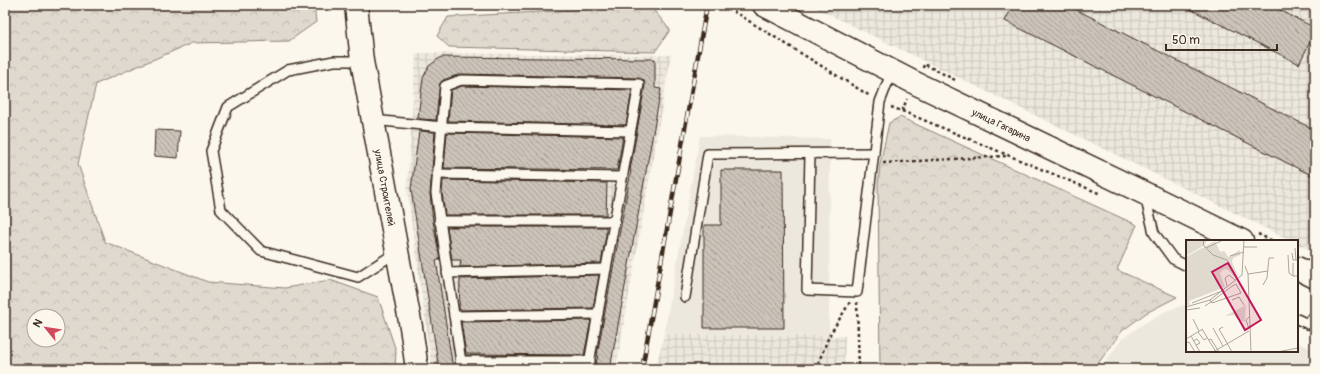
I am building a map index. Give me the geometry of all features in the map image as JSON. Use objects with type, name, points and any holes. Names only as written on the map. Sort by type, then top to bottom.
[{"type":"main road","name":"улица Строителей","points":[[355,5],[362,61],[417,369]]},
{"type":"main road","name":"улица Гагарина","points":[[764,5],[892,71],[1240,240]]},
{"type":"main road","points":[[1298,268],[1315,277]]},
{"type":"lane","points":[[362,61],[334,61],[288,70],[228,107],[211,151],[221,210],[261,251],[358,277],[397,252]]},
{"type":"lane","points":[[810,154],[808,290],[857,292],[880,102],[892,71]]},
{"type":"lane","points":[[461,80],[639,84],[589,365],[461,365],[436,192],[442,127],[445,86],[461,80]]},
{"type":"lane","points":[[373,120],[442,127],[630,131]]},
{"type":"lane","points":[[685,297],[708,154],[874,153]]},
{"type":"lane","points":[[437,174],[622,177]]},
{"type":"lane","points":[[1144,193],[1154,233],[1173,259],[1186,266]]},
{"type":"lane","points":[[439,221],[615,221]]},
{"type":"lane","points":[[447,273],[606,268]]},
{"type":"lane","points":[[454,316],[598,314]]},
{"type":"lane","points":[[1298,319],[1308,324],[1315,316]]},
{"type":"path","points":[[902,111],[1108,197]]},
{"type":"path","points":[[873,163],[1008,156]]},
{"type":"path","points":[[816,369],[829,336],[857,292]]},
{"type":"path","points":[[857,292],[859,369]]},
{"type":"shaded area","points":[[810,5],[1315,5],[1315,252],[1298,244],[1298,240],[1290,240]]},
{"type":"shaded area","points":[[416,53],[671,55],[616,369],[432,369],[407,190]]},
{"type":"shaded area","points":[[700,136],[830,139],[829,336],[664,334]]},
{"type":"shaded area","points":[[1186,304],[1186,352],[1298,352],[1298,342],[1315,351],[1315,369],[1100,369],[1122,339],[1143,324],[1166,311]]},
{"type":"shaded area","points":[[664,334],[845,336],[844,369],[656,369]]},
{"type":"green space","points":[[5,5],[314,5],[316,22],[289,41],[192,43],[96,84],[78,164],[105,242],[208,282],[285,288],[330,280],[378,297],[396,351],[395,369],[5,369]]},
{"type":"green space","points":[[652,8],[670,30],[655,52],[449,47],[437,36],[448,17],[595,9]]},
{"type":"green space","points":[[900,117],[1137,225],[1117,270],[1177,297],[1146,313],[1122,331],[1094,369],[880,369],[878,186],[880,164],[889,123]]},
{"type":"building","points":[[1013,5],[1067,5],[1315,130],[1315,177],[1005,21]]},
{"type":"building","points":[[1182,5],[1270,5],[1315,28],[1315,32],[1299,64]]},
{"type":"building","points":[[441,57],[655,59],[655,88],[661,89],[610,369],[595,369],[631,171],[645,85],[644,81],[639,78],[461,74],[443,80],[440,83],[436,120],[421,119],[418,117],[423,78],[429,66]]},
{"type":"building","points":[[462,86],[632,90],[626,125],[448,121],[451,90]]},
{"type":"building","points":[[155,130],[180,131],[178,158],[154,156]]},
{"type":"building","points":[[419,131],[435,132],[430,194],[440,260],[436,260],[453,369],[439,369],[411,189]]},
{"type":"building","points":[[447,133],[623,137],[617,170],[444,168]]},
{"type":"building","points":[[721,170],[783,170],[784,328],[704,328],[704,225],[721,225]]},
{"type":"building","points":[[443,180],[607,183],[606,215],[445,215],[442,193]]},
{"type":"building","points":[[447,227],[606,227],[606,235],[601,263],[460,267],[461,260],[452,260]]},
{"type":"building","points":[[599,275],[593,308],[459,310],[460,279]]},
{"type":"building","points":[[591,320],[584,355],[466,354],[461,322]]},
{"type":"railway","points":[[642,369],[707,5]]}]
